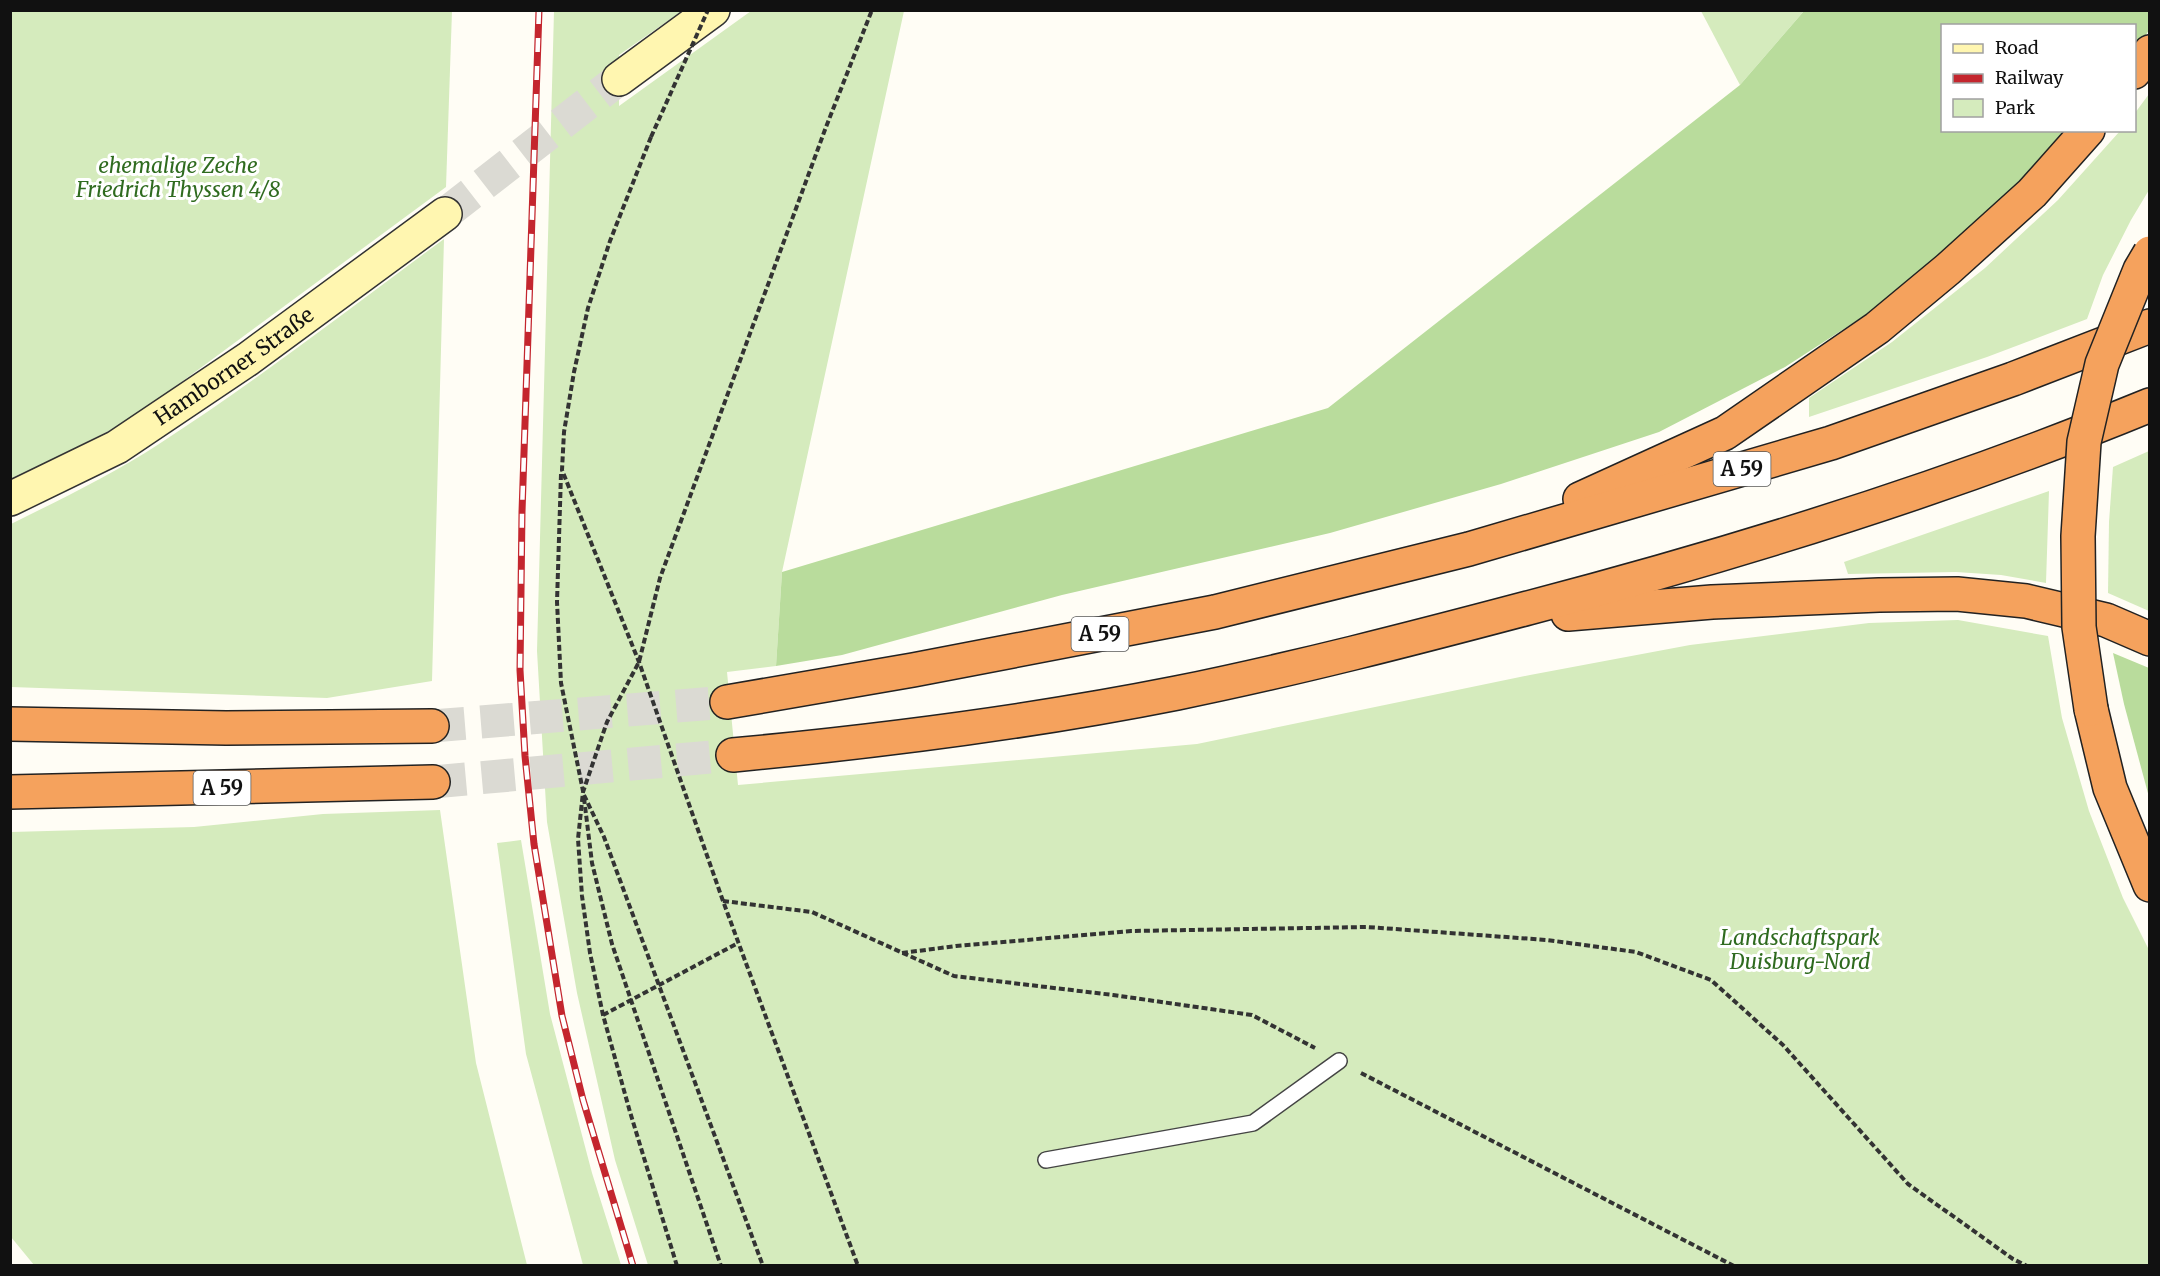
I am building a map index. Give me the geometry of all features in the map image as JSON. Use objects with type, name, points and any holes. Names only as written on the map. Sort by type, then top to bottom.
[{"type":"highway","points":[[2136,70],[2150,52]]},
{"type":"highway","points":[[1469,549],[1725,433],[1877,328],[1948,269],[2032,194],[2086,132]]},
{"type":"highway","points":[[2150,253],[2140,270],[2102,364],[2084,442],[2078,536],[2079,627],[2091,709],[2110,788],[2150,885]]},
{"type":"highway","name":"A 59","points":[[727,702],[913,670],[1215,612],[1469,549],[1831,442],[2013,379],[2150,326]]},
{"type":"highway","points":[[733,755],[871,742],[980,726],[1175,693],[1359,653],[1638,579],[1856,513],[2079,434],[2150,405]]},
{"type":"highway","points":[[1480,621],[1712,602],[1879,594],[1957,594],[2026,601],[2106,620],[2150,639]]},
{"type":"highway","points":[[10,724],[226,728],[432,726]]},
{"type":"highway","name":"A 59","points":[[10,792],[433,782]]},
{"type":"street","points":[[619,79],[713,10]]},
{"type":"street","name":"Hamborner Straße","points":[[10,499],[117,447],[248,359],[445,214]]},
{"type":"lane","points":[[1046,1161],[1253,1123],[1339,1061]]},
{"type":"path","points":[[708,10],[651,137],[610,241],[588,308],[564,432],[557,602],[561,683],[583,792],[592,863],[612,944],[721,1266]]},
{"type":"path","points":[[678,1266],[630,1112],[603,1015],[590,954],[582,896],[578,839],[583,792],[607,722],[639,662],[660,578],[826,127],[872,10]]},
{"type":"path","points":[[562,470],[639,662],[723,902],[858,1266]]},
{"type":"path","points":[[583,792],[604,837],[764,1266]]},
{"type":"path","points":[[723,902],[812,912],[954,976],[1113,995],[1252,1016],[1734,1266]]},
{"type":"path","points":[[902,953],[956,946],[1131,931],[1367,927],[1547,940],[1636,952],[1711,980],[1784,1045],[1908,1184],[2013,1259],[2027,1266]]},
{"type":"path","points":[[603,1015],[738,943]]},
{"type":"green space","name":"ehemalige Zeche Friedrich Thyssen 4/8","points":[[11,11],[452,11],[446,187],[130,420],[11,481]]},
{"type":"green space","name":"Landschaftspark Duisburg-Nord","points":[[554,11],[682,11],[619,55],[619,106],[751,11],[904,11],[782,572],[776,666],[727,672],[738,785],[1197,744],[1530,675],[1690,645],[1869,623],[1958,620],[2048,636],[2062,718],[2089,811],[2123,898],[2149,950],[2149,1265],[648,1265],[615,1160],[577,993],[547,822],[537,651]]},
{"type":"green space","points":[[1701,11],[1804,11],[1740,85]]},
{"type":"green space","points":[[1804,11],[2149,11],[2149,30],[2136,50],[2136,24],[1941,24],[1941,132],[2069,132],[2026,180],[1959,242],[1870,312],[1785,367],[1659,432],[1501,484],[1330,533],[1062,595],[842,655],[776,666],[782,572],[1328,408],[1740,85]]},
{"type":"green space","points":[[2149,94],[2149,190],[2103,275],[2087,319],[1987,357],[1809,417],[1809,398],[1892,342],[1985,268],[2058,200],[2119,132],[2136,132],[2136,112]]},
{"type":"green space","points":[[444,239],[432,681],[327,698],[11,687],[11,524],[105,476],[196,420]]},
{"type":"green space","points":[[2149,451],[2149,611],[2108,593],[2109,522],[2113,467]]},
{"type":"green space","points":[[2049,491],[2046,583],[2001,575],[1956,572],[1848,574],[1844,562]]},
{"type":"green space","points":[[2113,653],[2149,668],[2149,797],[2124,704]]},
{"type":"green space","points":[[440,810],[476,1063],[527,1265],[34,1265],[11,1237],[11,832],[194,827],[323,814]]},
{"type":"green space","points":[[521,840],[550,1014],[592,1173],[621,1265],[583,1265],[526,1054],[497,843]]},
{"type":"tunnel","points":[[445,214],[619,79]]},
{"type":"tunnel","points":[[432,726],[727,702]]},
{"type":"tunnel","points":[[433,782],[733,755]]},
{"type":"railway","points":[[539,10],[522,512],[520,670],[525,756],[534,844],[562,1016],[583,1100],[633,1266]]}]
